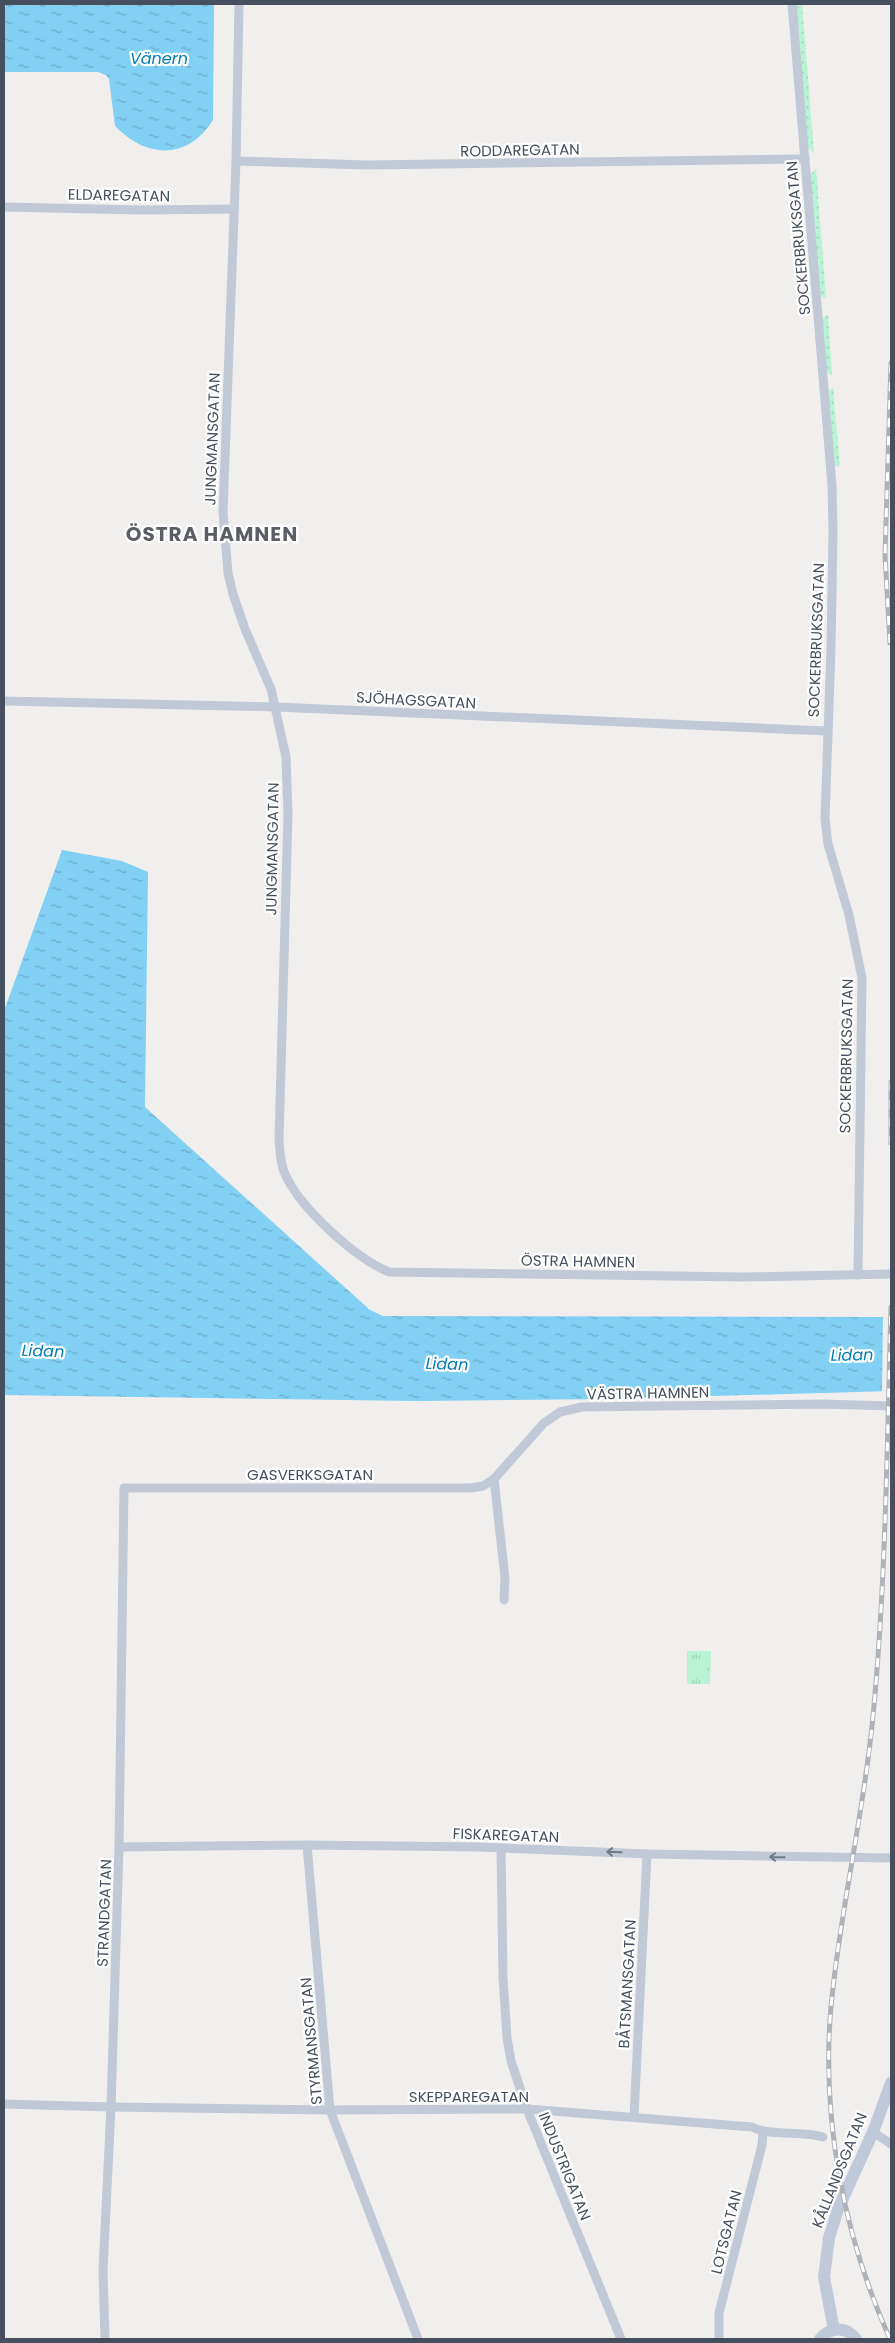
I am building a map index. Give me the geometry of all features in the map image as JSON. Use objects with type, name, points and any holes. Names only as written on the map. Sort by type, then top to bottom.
[{"type":"main road","name":"KÅLLANDSGATAN","points":[[834,2330],[824,2277],[825,2256],[838,2209],[873,2132],[891,2083]]},
{"type":"main road","points":[[820,2339],[825,2334],[834,2330],[844,2330],[856,2339]]},
{"type":"street","name":"JUNGMANSGATAN","points":[[239,4],[224,530],[228,573],[238,613],[263,670],[276,707],[286,757],[288,780],[279,1140],[281,1160],[286,1175],[295,1191]]},
{"type":"street","name":"SOCKERBRUKSGATAN","points":[[792,4],[832,504],[831,649],[827,731],[826,833],[858,952],[863,997],[859,1130],[858,1275]]},
{"type":"street","name":"RODDAREGATAN","points":[[236,161],[368,165],[805,159]]},
{"type":"street","name":"ELDAREGATAN","points":[[4,207],[141,210],[234,209]]},
{"type":"street","name":"SJÖHAGSGATAN","points":[[4,700],[276,707],[827,731]]},
{"type":"street","name":"ÖSTRA HAMNEN","points":[[295,1191],[324,1224],[353,1250],[374,1266],[389,1272],[744,1277],[891,1274]]},
{"type":"street","name":"VÄSTRA HAMNEN","points":[[494,1479],[544,1423],[560,1412],[582,1407],[822,1404],[891,1406]]},
{"type":"street","name":"GASVERKSGATAN","points":[[124,1488],[471,1488],[483,1486],[494,1479]]},
{"type":"street","points":[[494,1479],[505,1578],[504,1600]]},
{"type":"street","name":"STRANDGATAN","points":[[105,2339],[103,2270],[112,2107],[119,1847],[124,1488]]},
{"type":"street","name":"FISKAREGATAN","points":[[119,1847],[307,1845],[891,1858]]},
{"type":"street","name":"STYRMANSGATAN","points":[[307,1845],[330,2110],[418,2339]]},
{"type":"street","name":"INDUSTRIGATAN","points":[[501,1848],[503,1977],[507,2038],[511,2061],[527,2109],[621,2339]]},
{"type":"street","name":"BÅTSMANSGATAN","points":[[634,2116],[647,1854]]},
{"type":"street","name":"SKEPPAREGATAN","points":[[4,2104],[330,2110],[527,2109],[634,2116],[752,2127],[763,2132],[812,2133],[823,2137]]},
{"type":"street","name":"LOTSGATAN","points":[[719,2339],[720,2313],[762,2145],[763,2132]]},
{"type":"street","points":[[873,2132],[891,2144]]},
{"type":"green space","points":[[796,4],[802,4],[814,153],[808,147]]},
{"type":"green space","points":[[816,169],[826,298],[820,296],[810,175]]},
{"type":"green space","points":[[828,315],[832,376],[826,371],[822,319]]},
{"type":"green space","points":[[833,388],[840,467],[834,465],[828,391]]},
{"type":"green space","points":[[687,1651],[711,1651],[710,1684],[687,1684]]},
{"type":"water","name":"Vänern","points":[[4,4],[214,4],[213,120],[203,133],[192,142],[179,148],[167,150],[153,149],[140,145],[115,126],[109,79],[106,75],[98,72],[4,72]]},
{"type":"water","name":"Lidan","points":[[62,850],[122,861],[148,872],[145,1107],[370,1310],[383,1316],[891,1317],[891,1391],[610,1399],[417,1401],[4,1395],[4,1011]]},
{"type":"pier","points":[[883,1314],[891,1314],[891,1393],[882,1394]]},
{"type":"railway","points":[[890,643],[885,555],[891,363]]},
{"type":"railway","points":[[891,1082],[891,1143]]},
{"type":"railway","points":[[890,2339],[874,2300],[848,2219],[833,2134],[829,2049],[835,1970],[864,1789],[873,1716],[881,1614],[891,1307]]},
{"type":"district","name":"ÖSTRA HAMNEN","points":[[212,534]]}]
